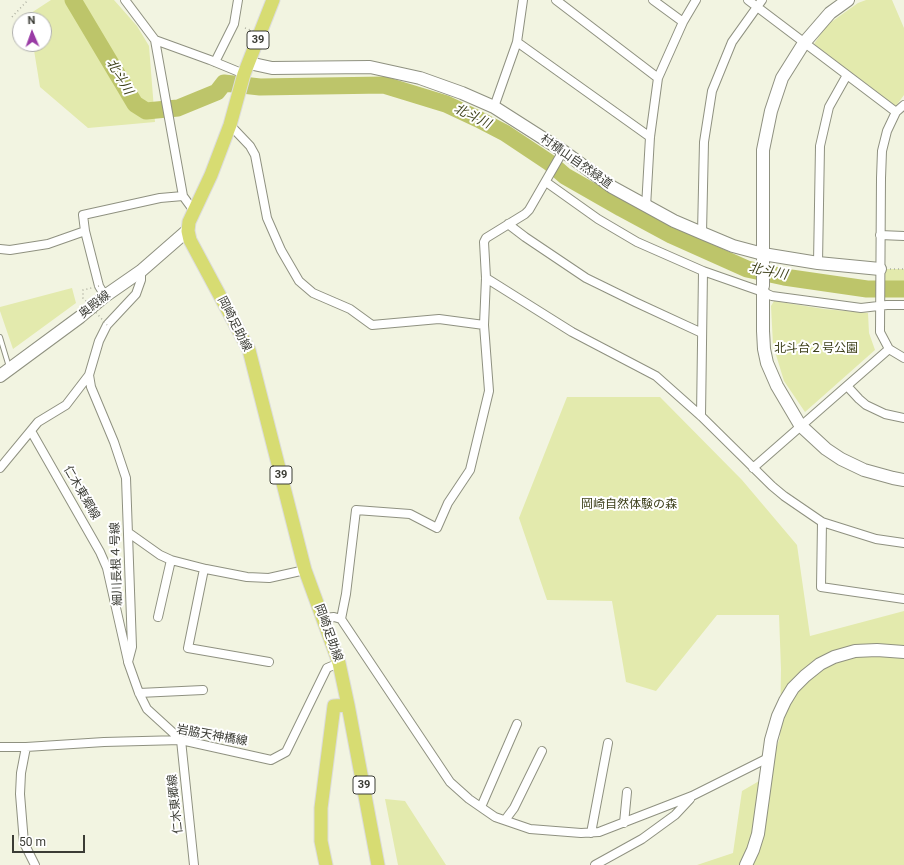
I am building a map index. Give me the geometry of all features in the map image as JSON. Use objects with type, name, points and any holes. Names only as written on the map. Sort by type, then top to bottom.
[{"type":"main road","name":"39","points":[[188,230],[189,222],[211,175],[230,125],[244,77],[273,0]]},
{"type":"main road","name":"岡崎足助線","points":[[188,230],[190,240],[249,350],[305,570],[339,663],[378,865]]},
{"type":"main road","points":[[326,865],[321,841],[321,808],[334,706],[348,705]]},
{"type":"street","points":[[125,0],[155,40],[183,196],[194,211]]},
{"type":"street","points":[[215,62],[234,24],[238,0]]},
{"type":"street","points":[[494,107],[517,42],[523,0]]},
{"type":"street","points":[[556,0],[658,78]]},
{"type":"street","points":[[653,0],[683,22]]},
{"type":"street","points":[[646,207],[650,137],[658,78],[683,22],[696,0]]},
{"type":"street","points":[[748,0],[759,3],[804,43],[896,112]]},
{"type":"street","points":[[848,0],[830,13],[804,43],[782,78],[771,111],[763,150],[764,349],[777,386],[800,425],[826,449],[841,459],[864,470],[904,480]]},
{"type":"street","points":[[702,233],[704,142],[712,91],[732,42],[759,3]]},
{"type":"street","points":[[155,40],[215,62],[244,77]]},
{"type":"street","points":[[517,42],[650,137]]},
{"type":"street","name":"村積山自然緑道","points":[[244,77],[272,68],[370,67],[420,78],[462,93],[494,107],[561,154],[612,187],[646,207],[702,233],[763,258],[818,263],[880,272]]},
{"type":"street","points":[[818,263],[820,146],[829,107],[847,75]]},
{"type":"street","points":[[904,105],[896,112],[887,131],[882,151],[880,235],[880,332],[889,349],[904,358]]},
{"type":"street","points":[[230,125],[250,146],[256,155],[267,218],[281,250],[300,281],[313,293],[350,309],[372,325],[440,319],[484,325]]},
{"type":"street","points":[[341,619],[346,594],[356,510],[410,514],[437,528],[448,503],[470,470],[489,391],[484,325],[486,278],[484,242],[486,238],[529,210],[561,154]]},
{"type":"street","points":[[548,178],[598,219],[637,242],[703,271],[763,289],[772,296],[861,308],[880,303],[904,305]]},
{"type":"street","points":[[102,291],[85,231],[83,215],[160,198],[183,196]]},
{"type":"street","points":[[508,224],[586,278],[702,333]]},
{"type":"street","name":"奥殿線","points":[[5,373],[80,317],[102,291],[142,271],[188,230]]},
{"type":"street","points":[[0,250],[10,250],[48,244],[85,231]]},
{"type":"street","points":[[880,235],[904,236]]},
{"type":"street","points":[[0,468],[38,422],[66,405],[89,375],[99,341],[107,325],[136,294],[141,280],[142,271]]},
{"type":"street","points":[[701,416],[703,271]]},
{"type":"street","points":[[486,278],[572,332],[656,376],[701,416],[753,468],[784,496],[822,522],[876,538],[904,543]]},
{"type":"street","points":[[753,468],[800,425],[889,349]]},
{"type":"street","name":"細川長根４号線","points":[[89,375],[91,387],[114,442],[126,478],[132,647],[128,662]]},
{"type":"street","points":[[847,386],[859,399],[876,410],[894,417],[904,418]]},
{"type":"street","name":"仁木東郷線","points":[[31,431],[105,563],[128,662]]},
{"type":"street","points":[[822,522],[821,587],[904,599]]},
{"type":"street","points":[[128,533],[160,555],[171,560],[204,569],[247,577],[269,578],[305,570]]},
{"type":"street","points":[[158,617],[171,560]]},
{"type":"street","points":[[204,569],[188,648],[269,662]]},
{"type":"street","points":[[323,618],[334,617],[341,619],[450,782],[481,807],[495,816],[530,829],[581,833],[599,832],[692,796],[768,758]]},
{"type":"street","points":[[746,865],[758,834],[765,789],[765,774],[771,740],[778,716],[793,688],[820,664],[855,651],[877,650],[904,652]]},
{"type":"street","points":[[128,662],[139,693],[147,709],[181,740]]},
{"type":"street","name":"岩脇天神橋線","points":[[0,747],[181,740],[271,760],[286,752],[327,668],[339,663]]},
{"type":"street","points":[[139,693],[203,690]]},
{"type":"street","points":[[481,807],[517,724]]},
{"type":"street","name":"仁木東郷線","points":[[181,740],[194,865]]},
{"type":"street","points":[[591,833],[608,743]]},
{"type":"street","points":[[26,747],[21,773],[20,794],[24,843],[35,865]]},
{"type":"street","points":[[505,820],[514,808],[528,782],[542,751]]},
{"type":"street","points":[[624,823],[627,792]]},
{"type":"street","points":[[595,865],[642,839],[675,815],[692,796]]},
{"type":"lane","points":[[0,337],[5,373]]},
{"type":"path","points":[[17,12],[28,0]]},
{"type":"path","points":[[244,28],[267,36]]},
{"type":"path","points":[[880,272],[904,269]]},
{"type":"path","points":[[102,291],[83,290],[83,298],[107,325]]},
{"type":"green space","points":[[51,0],[114,0],[137,26],[149,46],[155,122],[88,128],[40,87],[34,52],[52,52],[52,12],[33,12]]},
{"type":"green space","points":[[866,0],[892,0],[904,28],[904,95],[896,106],[814,44],[827,25],[858,3]]},
{"type":"green space","points":[[880,269],[904,269],[904,286],[880,285]]},
{"type":"green space","points":[[72,288],[76,303],[13,349],[0,307]]},
{"type":"green space","name":"北斗台２号公園","points":[[774,301],[824,309],[868,313],[869,333],[875,350],[805,412],[784,381],[773,345],[771,306]]},
{"type":"green space","name":"岡崎自然体験の森","points":[[567,397],[660,397],[742,480],[797,545],[810,636],[904,611],[904,865],[697,865],[733,853],[742,791],[766,777],[780,737],[781,669],[779,615],[717,615],[656,691],[626,682],[612,601],[547,600],[519,518]]},
{"type":"green space","points":[[385,799],[405,801],[446,865],[398,865]]},
{"type":"waterway","name":"北斗川","points":[[73,0],[135,104],[146,111],[178,108],[217,92],[224,83],[260,87],[384,85],[446,104],[478,119],[505,133],[550,163],[565,176],[621,208],[671,235],[747,269],[784,277],[867,289],[904,289]]}]
